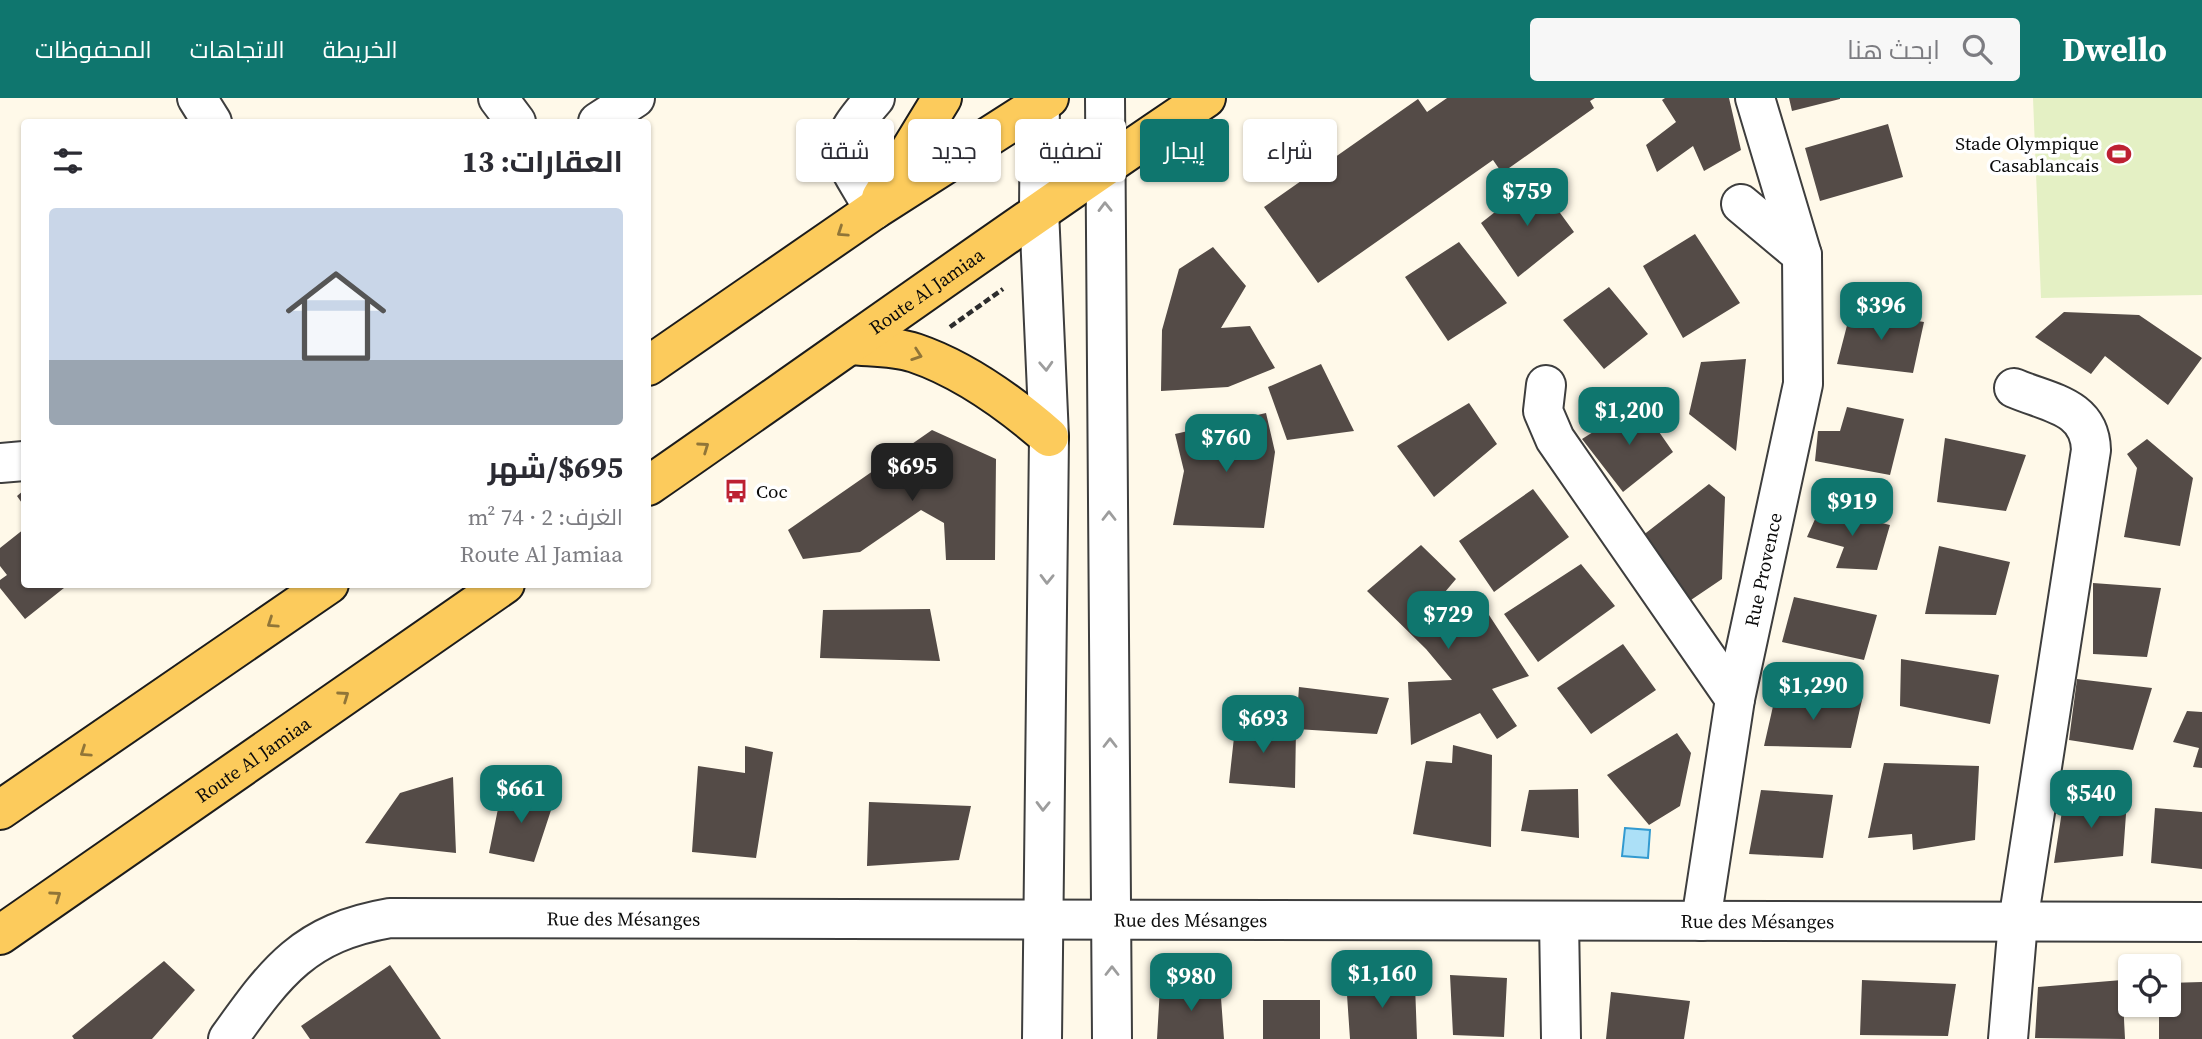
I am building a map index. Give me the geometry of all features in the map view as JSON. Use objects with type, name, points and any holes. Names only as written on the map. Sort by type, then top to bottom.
[{"type":"main road","points":[[873,211],[942,98]]},
{"type":"main road","name":"Route Al Jamiaa","points":[[1126,152],[1206,98]]},
{"type":"main road","points":[[651,364],[873,211],[1043,100]]},
{"type":"main road","name":"Route Al Jamiaa","points":[[651,484],[1081,182]]},
{"type":"main road","points":[[850,345],[915,353],[1014,407],[1049,437]]},
{"type":"main road","points":[[0,810],[322,588]]},
{"type":"main road","name":"Route Al Jamiaa","points":[[0,935],[499,588]]},
{"type":"street","points":[[197,98],[210,119]]},
{"type":"street","points":[[498,98],[514,119]]},
{"type":"street","points":[[603,119],[635,98]]},
{"type":"street","points":[[873,211],[843,153],[844,137],[875,98]]},
{"type":"street","points":[[1105,98],[1105,119]]},
{"type":"street","name":"Rue Provence","points":[[1701,921],[1735,699],[1803,384],[1802,255],[1755,98]]},
{"type":"street","points":[[1042,1039],[1041,919],[1049,437],[1039,210],[1043,100]]},
{"type":"street","points":[[1105,182],[1112,1039]]},
{"type":"street","points":[[1741,204],[1802,255]]},
{"type":"street","points":[[1546,385],[1543,411],[1555,439],[1735,699]]},
{"type":"street","points":[[2008,1039],[2018,922],[2091,450],[2090,432],[2082,419],[2014,388]]},
{"type":"street","name":"Rue des Mésanges","points":[[228,1039],[271,979],[290,960],[337,931],[390,918],[2202,922]]},
{"type":"street","points":[[1559,921],[1561,1039]]},
{"type":"path","points":[[915,353],[1003,289]]},
{"type":"green space","name":"Stade Olympique Casablancais","points":[[2033,98],[2202,98],[2202,295],[2041,298]]},
{"type":"water","points":[[1625,828],[1650,830],[1648,858],[1622,856]]},
{"type":"building","points":[[1447,98],[1595,98],[1590,101],[1594,108],[1502,173],[1493,160],[1318,283],[1264,207],[1300,182],[1337,182],[1337,156],[1418,99],[1427,112]]},
{"type":"building","points":[[1729,98],[1741,150],[1704,171],[1693,146],[1657,172],[1646,145],[1676,122],[1662,100]]},
{"type":"building","points":[[1789,98],[1840,98],[1840,99],[1792,111]]},
{"type":"building","points":[[1888,124],[1903,177],[1820,201],[1805,148]]},
{"type":"building","points":[[1536,180],[1574,232],[1518,277],[1481,223]]},
{"type":"building","points":[[1695,234],[1740,303],[1683,338],[1643,266]]},
{"type":"building","points":[[1459,242],[1507,303],[1448,341],[1405,277]]},
{"type":"building","points":[[1213,247],[1246,286],[1221,328],[1250,326],[1275,368],[1228,387],[1161,391],[1162,330],[1179,269]]},
{"type":"building","points":[[1609,287],[1648,334],[1604,369],[1563,320]]},
{"type":"building","points":[[1851,310],[1924,322],[1913,373],[1837,364]]},
{"type":"building","points":[[2064,312],[2139,315],[2202,358],[2168,405],[2105,356],[2091,374],[2035,337]]},
{"type":"building","points":[[1746,359],[1736,451],[1689,414],[1701,362]]},
{"type":"building","points":[[1321,364],[1354,431],[1287,440],[1268,387]]},
{"type":"building","points":[[1469,403],[1497,444],[1434,497],[1397,446]]},
{"type":"building","points":[[1639,403],[1673,452],[1623,492],[1582,439]]},
{"type":"building","points":[[1847,407],[1904,419],[1890,475],[1815,461],[1818,431],[1840,431]]},
{"type":"building","points":[[1266,413],[1275,452],[1264,528],[1173,525],[1184,471],[1175,434]]},
{"type":"building","points":[[932,430],[996,459],[995,560],[946,560],[944,523],[921,510],[860,552],[803,559],[788,530]]},
{"type":"building","points":[[1945,438],[2026,455],[2006,511],[1937,502]]},
{"type":"building","points":[[2147,439],[2193,478],[2180,546],[2124,537],[2137,468],[2127,454]]},
{"type":"building","points":[[1709,484],[1725,497],[1722,579],[1688,602],[1642,536]]},
{"type":"building","points":[[1533,489],[1569,537],[1494,592],[1459,541]]},
{"type":"building","points":[[1820,508],[1890,525],[1877,570],[1836,568],[1844,547],[1807,537]]},
{"type":"building","points":[[21,531],[21,588],[64,588],[25,619],[0,588],[0,580],[7,575],[0,566],[0,548]]},
{"type":"building","points":[[1421,545],[1456,579],[1434,605],[1459,631],[1489,615],[1529,676],[1492,689],[1517,726],[1497,739],[1480,713],[1411,745],[1408,682],[1452,680],[1426,649],[1367,591]]},
{"type":"building","points":[[1939,546],[2010,562],[1996,615],[1925,614]]},
{"type":"building","points":[[1581,564],[1615,606],[1538,662],[1504,614]]},
{"type":"building","points":[[2093,583],[2161,588],[2147,657],[2093,654]]},
{"type":"building","points":[[1794,597],[1877,615],[1864,660],[1782,642]]},
{"type":"building","points":[[930,609],[940,661],[820,658],[823,610]]},
{"type":"building","points":[[1623,644],[1656,690],[1591,734],[1557,688]]},
{"type":"building","points":[[1901,659],[1999,675],[1990,724],[1900,706]]},
{"type":"building","points":[[2077,679],[2152,688],[2133,750],[2069,740]]},
{"type":"building","points":[[1299,687],[1389,698],[1377,734],[1296,729]]},
{"type":"building","points":[[1776,693],[1862,700],[1851,748],[1764,746]]},
{"type":"building","points":[[2187,711],[2202,712],[2202,768],[2193,767],[2199,748],[2173,742]]},
{"type":"building","points":[[1236,719],[1296,729],[1295,788],[1229,783]]},
{"type":"building","points":[[1677,733],[1691,753],[1680,806],[1649,825],[1607,775]]},
{"type":"building","points":[[1453,745],[1492,755],[1491,847],[1413,834],[1426,761],[1452,763]]},
{"type":"building","points":[[745,746],[773,752],[756,858],[692,852],[698,766],[745,773]]},
{"type":"building","points":[[1884,763],[1979,766],[1975,840],[1913,850],[1912,834],[1868,838]]},
{"type":"building","points":[[453,777],[456,853],[365,843],[400,793]]},
{"type":"building","points":[[1578,789],[1579,838],[1521,831],[1529,790]]},
{"type":"building","points":[[1761,790],[1833,795],[1823,858],[1749,854]]},
{"type":"building","points":[[501,794],[556,795],[534,862],[489,853]]},
{"type":"building","points":[[2064,798],[2127,800],[2123,856],[2054,863]]},
{"type":"building","points":[[869,802],[971,806],[959,860],[867,866]]},
{"type":"building","points":[[2155,808],[2202,812],[2202,869],[2151,863]]},
{"type":"building","points":[[164,961],[195,990],[152,1039],[74,1039],[72,1036]]},
{"type":"building","points":[[390,965],[441,1039],[310,1039],[301,1026]]},
{"type":"building","points":[[1450,975],[1507,978],[1504,1037],[1453,1035]]},
{"type":"building","points":[[1346,980],[1415,984],[1417,1039],[1350,1039]]},
{"type":"building","points":[[1862,980],[1956,984],[1948,1036],[1860,1035]]},
{"type":"building","points":[[2118,980],[2118,1017],[2124,1017],[2125,1039],[2035,1038],[2038,987]]},
{"type":"building","points":[[2202,982],[2202,1039],[2159,1039],[2159,1017],[2181,1017],[2181,983]]},
{"type":"building","points":[[1220,984],[1224,1039],[1157,1039],[1160,987]]},
{"type":"building","points":[[1611,992],[1690,1001],[1684,1039],[1606,1039]]},
{"type":"building","points":[[1263,1000],[1320,1000],[1320,1039],[1263,1039]]},
{"type":"place","name":"Stade Olympique Casablancais","points":[[2119,154]]},
{"type":"place","name":"Coc","points":[[736,491]]}]
